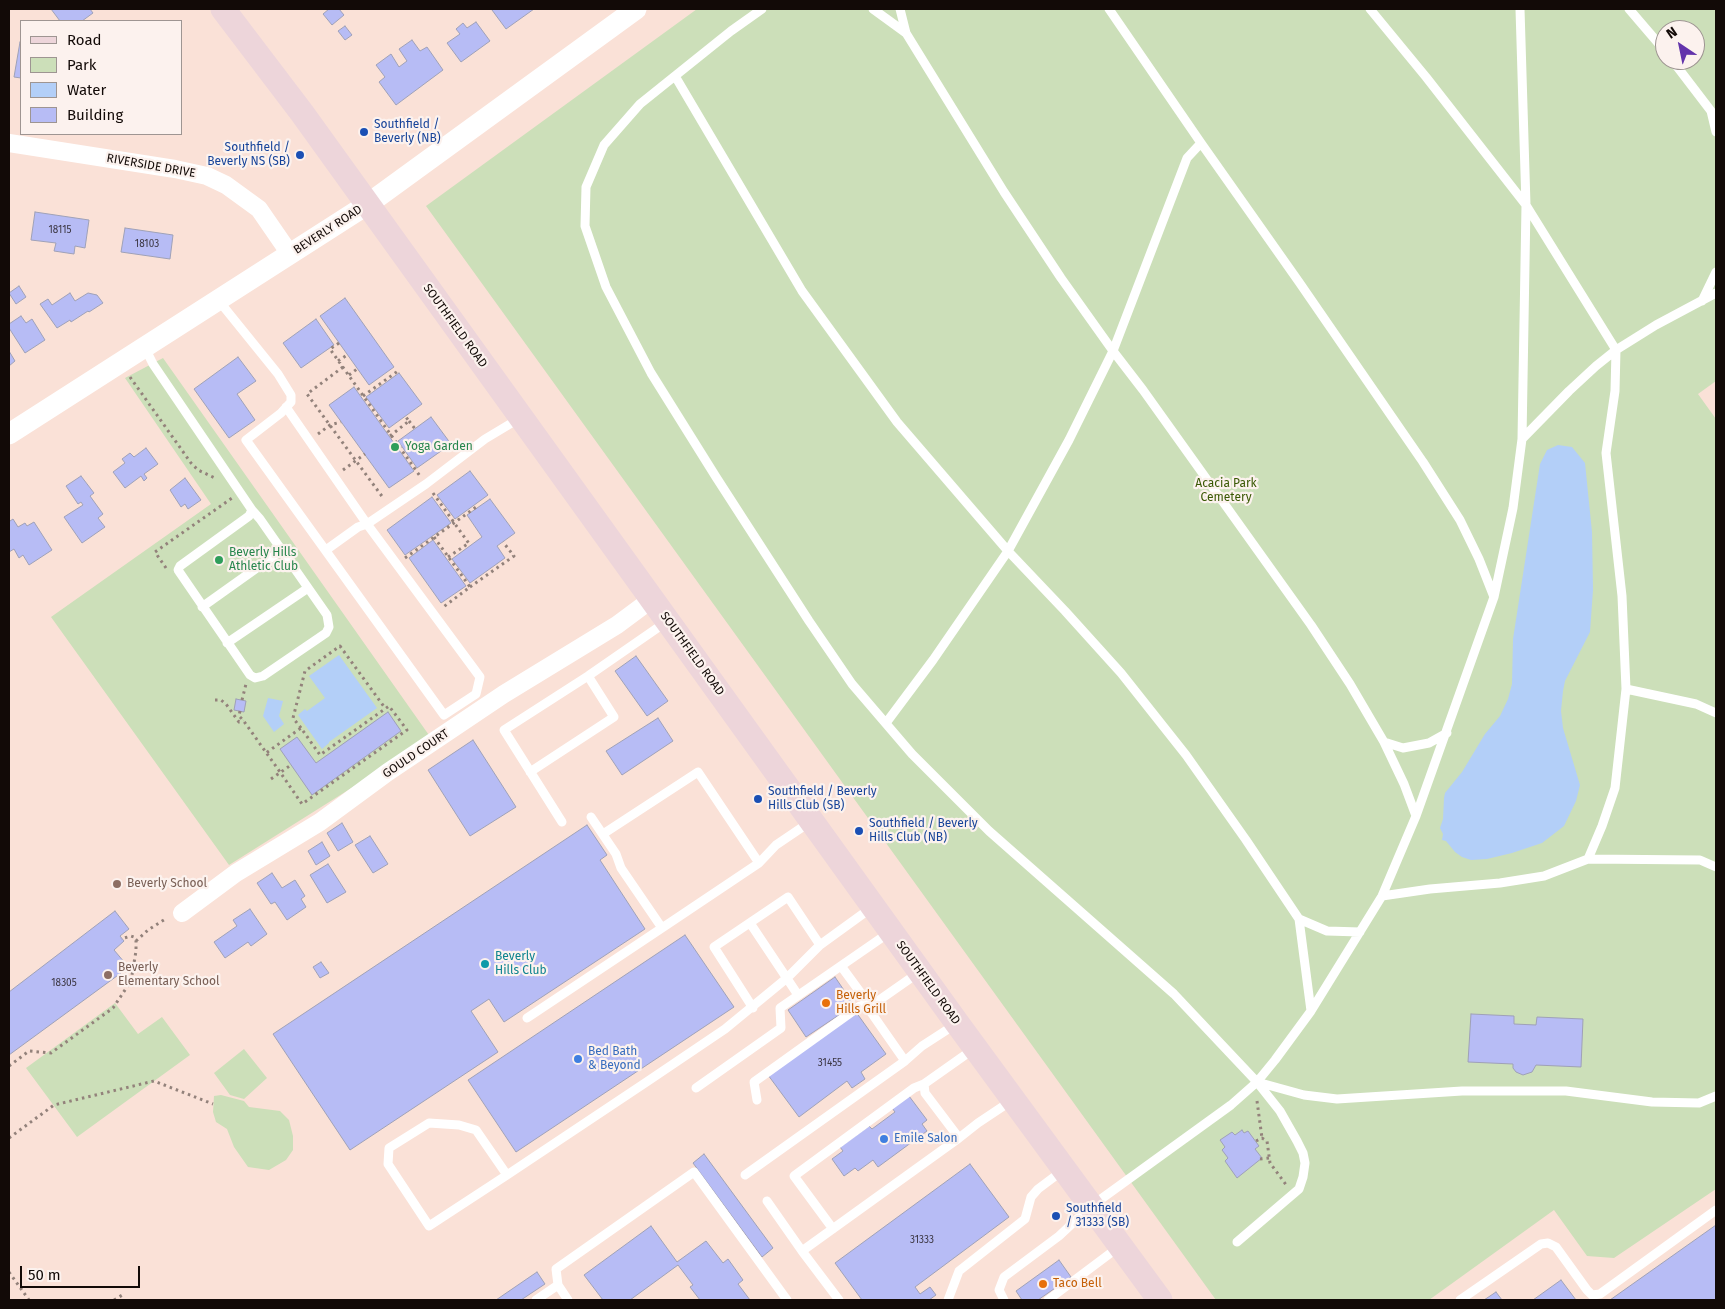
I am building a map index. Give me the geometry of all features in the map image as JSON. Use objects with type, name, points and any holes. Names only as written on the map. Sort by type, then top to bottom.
[{"type":"main road","name":"SOUTHFIELD ROAD","points":[[223,9],[302,113],[1090,1207],[1160,1300]]},
{"type":"street","name":"BEVERLY ROAD","points":[[9,434],[368,204],[636,9]]},
{"type":"street","name":"RIVERSIDE DRIVE","points":[[9,144],[175,169],[207,176],[226,185],[258,209],[290,254]]},
{"type":"street","name":"GOULD COURT","points":[[182,913],[236,873],[320,822],[388,772],[504,694],[617,625],[652,599]]},
{"type":"lane","points":[[762,9],[640,104],[604,145],[586,187],[585,226],[606,286],[651,373],[721,485],[852,684],[912,754],[989,831],[1174,994],[1257,1082],[1280,1111],[1302,1153],[1305,1163],[1303,1177],[1299,1189],[1237,1242]]},
{"type":"lane","points":[[873,9],[906,33]]},
{"type":"lane","points":[[900,9],[906,33],[1032,235],[1113,351],[1311,625],[1350,684],[1384,742],[1404,784],[1416,816]]},
{"type":"lane","points":[[1109,9],[1439,485],[1460,520],[1479,559],[1494,597]]},
{"type":"lane","points":[[1370,9],[1526,205],[1616,350],[1615,391],[1606,453],[1622,596],[1626,689],[1615,788],[1588,859]]},
{"type":"lane","points":[[1004,1300],[999,1290],[1004,1277],[1059,1236],[1090,1207],[1231,1104],[1257,1082],[1311,1011],[1382,896],[1416,816],[1494,597],[1513,508],[1522,439],[1526,205],[1520,9]]},
{"type":"lane","points":[[1629,9],[1655,39]]},
{"type":"lane","points":[[1681,70],[1714,109],[1716,132]]},
{"type":"lane","points":[[675,76],[802,291],[897,422],[1008,551],[1065,610],[1127,681],[1186,755],[1246,840],[1299,919],[1311,1011]]},
{"type":"lane","points":[[886,723],[933,660],[1008,551],[1069,440],[1113,351],[1187,158],[1201,143]]},
{"type":"lane","points":[[1702,301],[1716,272]]},
{"type":"lane","points":[[1522,439],[1576,384],[1616,350],[1656,325],[1716,293]]},
{"type":"lane","points":[[219,300],[278,374],[291,395],[291,402],[286,407],[281,413],[246,440],[444,715],[476,694],[480,678],[286,407]]},
{"type":"lane","points":[[144,348],[252,510],[327,615],[329,628],[326,633],[262,676],[255,678],[250,675],[227,643],[180,576],[178,570],[180,566],[250,516],[252,510]]},
{"type":"lane","points":[[326,550],[358,526],[368,524],[426,484],[485,439],[521,417]]},
{"type":"lane","points":[[202,607],[282,550]]},
{"type":"lane","points":[[227,643],[308,588]]},
{"type":"lane","points":[[562,822],[504,730],[588,676],[668,621]]},
{"type":"lane","points":[[530,772],[614,718],[588,676]]},
{"type":"lane","points":[[1626,689],[1696,704],[1716,713]]},
{"type":"lane","points":[[1384,742],[1403,748],[1428,743],[1447,733]]},
{"type":"lane","points":[[603,834],[698,772],[759,863]]},
{"type":"lane","points":[[592,817],[616,854],[621,868],[662,928]]},
{"type":"lane","points":[[527,1018],[759,863],[776,845],[812,820]]},
{"type":"lane","points":[[1382,896],[1500,883],[1544,876],[1588,859],[1700,860],[1716,867]]},
{"type":"lane","points":[[753,1008],[714,947],[788,897],[820,945]]},
{"type":"lane","points":[[507,1175],[476,1130],[459,1125],[429,1123],[389,1148],[388,1164],[429,1226],[507,1175],[725,1029],[753,1008],[787,978],[820,945],[873,906]]},
{"type":"lane","points":[[1299,919],[1327,931],[1360,932]]},
{"type":"lane","points":[[750,923],[798,994]]},
{"type":"lane","points":[[696,1088],[781,1028],[780,1008],[891,931]]},
{"type":"lane","points":[[841,966],[906,1061]]},
{"type":"lane","points":[[757,1100],[754,1082],[860,1006],[868,1008],[920,971]]},
{"type":"lane","points":[[745,1175],[906,1061],[922,1046],[957,1023]]},
{"type":"lane","points":[[833,1229],[794,1176],[914,1088],[924,1084],[975,1047]]},
{"type":"lane","points":[[1257,1082],[1304,1095],[1338,1099],[1462,1091],[1566,1091],[1652,1102],[1699,1104],[1716,1096]]},
{"type":"lane","points":[[924,1084],[925,1093],[959,1138]]},
{"type":"lane","points":[[802,1251],[978,1123],[1013,1100]]},
{"type":"lane","points":[[948,1300],[958,1271],[1025,1219],[1031,1197],[1038,1189],[1064,1169]]},
{"type":"lane","points":[[568,1300],[558,1285],[556,1269],[694,1172],[787,1300]]},
{"type":"lane","points":[[767,1201],[839,1300]]},
{"type":"lane","points":[[1460,1300],[1541,1244],[1548,1243],[1556,1247],[1586,1290],[1592,1295],[1600,1294],[1716,1210]]},
{"type":"lane","points":[[1048,1300],[1120,1246]]},
{"type":"lane","points":[[536,1300],[558,1285]]},
{"type":"lane","points":[[951,1291],[958,1300]]},
{"type":"path","points":[[339,343],[329,349],[470,544],[448,557]]},
{"type":"path","points":[[338,361],[348,355]]},
{"type":"path","points":[[343,367],[307,394],[390,508]]},
{"type":"path","points":[[349,375],[357,369]]},
{"type":"path","points":[[126,370],[190,463],[198,470],[211,475],[220,482]]},
{"type":"path","points":[[363,396],[398,371]]},
{"type":"path","points":[[405,416],[415,429]]},
{"type":"path","points":[[309,441],[330,426],[341,422]]},
{"type":"path","points":[[390,435],[409,422]]},
{"type":"path","points":[[334,476],[365,454]]},
{"type":"path","points":[[166,568],[155,552],[232,498],[230,493]]},
{"type":"path","points":[[397,564],[479,505]]},
{"type":"path","points":[[434,537],[470,587]]},
{"type":"path","points":[[434,614],[514,556],[504,542]]},
{"type":"path","points":[[240,711],[239,716],[302,804],[407,730],[390,706],[320,755],[293,718],[305,672],[340,646],[385,708]]},
{"type":"path","points":[[242,700],[246,683]]},
{"type":"path","points":[[215,700],[221,700],[239,722],[242,720]]},
{"type":"path","points":[[266,753],[300,728]]},
{"type":"path","points":[[271,779],[291,764]]},
{"type":"path","points":[[9,1066],[28,1051],[50,1053],[113,1008],[131,980],[136,941],[148,930],[165,919],[182,913]]},
{"type":"path","points":[[122,940],[131,936],[136,941]]},
{"type":"path","points":[[9,1138],[54,1105],[154,1081],[213,1104]]},
{"type":"path","points":[[1257,1082],[1257,1105],[1262,1138],[1267,1141],[1270,1163],[1293,1194]]},
{"type":"path","points":[[1256,1141],[1262,1138]]},
{"type":"path","points":[[1260,1159],[1269,1158]]},
{"type":"path","points":[[9,1272],[28,1300]]},
{"type":"path","points":[[114,1300],[124,1294]]},
{"type":"green space","name":"Acacia Park Cemetery","points":[[697,9],[1716,9],[1716,381],[1698,394],[1716,419],[1716,1189],[1614,1258],[1587,1256],[1554,1210],[1429,1300],[1216,1300],[426,206]]},
{"type":"green space","name":"Beverly Hills Athletic Club","points":[[163,358],[431,738],[229,865],[51,617],[211,504],[125,378]]},
{"type":"green space","points":[[115,1003],[138,1034],[162,1017],[190,1055],[77,1137],[26,1068]]},
{"type":"green space","points":[[244,1049],[267,1078],[244,1099],[230,1095],[214,1073]]},
{"type":"green space","points":[[221,1095],[244,1101],[249,1107],[280,1111],[289,1120],[293,1136],[293,1150],[286,1160],[269,1170],[248,1167],[234,1147],[227,1129],[216,1122],[213,1112],[214,1096]]},
{"type":"water","points":[[1558,445],[1572,447],[1585,463],[1592,532],[1593,590],[1590,632],[1565,681],[1561,711],[1563,728],[1580,785],[1576,801],[1564,826],[1542,843],[1487,859],[1471,860],[1462,857],[1446,841],[1442,840],[1443,834],[1440,828],[1443,819],[1445,793],[1462,772],[1485,734],[1500,716],[1508,699],[1512,684],[1513,639],[1540,464],[1547,450]]},
{"type":"water","points":[[339,655],[377,708],[322,749],[298,715],[325,698],[309,676]]},
{"type":"water","points":[[268,698],[283,701],[279,716],[284,724],[274,732],[263,716]]},
{"type":"building","points":[[51,9],[90,9],[93,13],[83,20],[59,20]]},
{"type":"building","points":[[329,9],[339,9],[344,15],[332,25],[323,14]]},
{"type":"building","points":[[534,9],[506,29],[492,10]]},
{"type":"building","points":[[476,22],[490,41],[461,62],[447,43],[460,34],[456,29],[463,23],[467,28]]},
{"type":"building","points":[[345,26],[352,35],[345,40],[338,31]]},
{"type":"building","points":[[412,40],[420,51],[427,47],[443,70],[396,105],[379,82],[385,77],[376,65],[391,54],[399,67],[407,61],[399,49]]},
{"type":"building","points":[[20,42],[20,78],[14,77]]},
{"type":"building","points":[[35,212],[89,220],[85,248],[75,246],[74,254],[54,251],[56,243],[31,240]]},
{"type":"building","points":[[125,228],[173,235],[170,259],[121,252]]},
{"type":"building","points":[[19,286],[26,297],[16,304],[9,293]]},
{"type":"building","points":[[70,293],[75,301],[88,293],[97,295],[103,303],[57,328],[40,304],[48,299],[52,305]]},
{"type":"building","points":[[345,298],[394,367],[369,385],[320,316]]},
{"type":"building","points":[[21,316],[26,323],[32,319],[45,340],[25,353],[9,328],[9,324]]},
{"type":"building","points":[[316,319],[334,345],[301,368],[283,343]]},
{"type":"building","points":[[9,351],[15,361],[9,366]]},
{"type":"building","points":[[238,357],[256,381],[237,394],[255,420],[229,438],[194,389]]},
{"type":"building","points":[[399,373],[422,404],[389,428],[366,397]]},
{"type":"building","points":[[354,387],[414,471],[389,488],[329,405]]},
{"type":"building","points":[[431,417],[451,444],[417,468],[398,441]]},
{"type":"building","points":[[146,448],[158,464],[144,474],[147,478],[144,481],[141,476],[125,488],[113,472],[125,463],[122,459],[130,453],[134,457]]},
{"type":"building","points":[[470,471],[488,495],[455,519],[437,495]]},
{"type":"building","points":[[81,476],[94,493],[90,496],[103,514],[98,518],[105,527],[82,543],[64,517],[83,505],[81,502],[78,504],[66,486]]},
{"type":"building","points":[[185,478],[201,500],[188,509],[185,504],[181,507],[170,490]]},
{"type":"building","points":[[432,497],[451,523],[405,555],[387,530]]},
{"type":"building","points":[[490,499],[515,533],[497,546],[505,558],[470,583],[452,559],[482,537],[467,515]]},
{"type":"building","points":[[9,518],[10,521],[13,519],[18,527],[25,523],[27,526],[34,522],[52,550],[29,565],[23,555],[19,558],[14,549],[9,552]]},
{"type":"building","points":[[433,540],[466,586],[441,603],[409,558]]},
{"type":"building","points":[[636,656],[668,701],[647,716],[615,671]]},
{"type":"building","points":[[236,699],[246,701],[244,712],[234,710]]},
{"type":"building","points":[[388,712],[401,731],[312,795],[280,749],[297,737],[316,763]]},
{"type":"building","points":[[658,718],[673,741],[622,775],[606,751]]},
{"type":"building","points":[[473,740],[516,807],[470,836],[428,770]]},
{"type":"building","points":[[342,823],[353,842],[338,851],[327,833]]},
{"type":"building","name":"Beverly Hills Club","points":[[587,825],[607,855],[600,860],[645,929],[504,1022],[489,999],[471,1011],[498,1052],[350,1150],[273,1034]]},
{"type":"building","points":[[370,836],[388,864],[373,873],[355,845]]},
{"type":"building","points":[[322,842],[330,856],[316,865],[308,851]]},
{"type":"building","points":[[328,864],[346,892],[327,903],[310,875]]},
{"type":"building","points":[[272,873],[282,888],[295,880],[305,896],[301,899],[306,907],[287,920],[275,902],[271,904],[257,883]]},
{"type":"building","points":[[250,909],[267,934],[251,946],[248,942],[225,958],[214,942],[237,926],[233,920]]},
{"type":"building","name":"Beverly Elementary School","points":[[115,911],[129,929],[120,936],[124,941],[114,950],[125,963],[118,969],[121,973],[9,1055],[9,992]]},
{"type":"building","name":"Bed Bath & Beyond","points":[[685,935],[734,1007],[516,1152],[468,1080]]},
{"type":"building","points":[[321,962],[329,973],[320,978],[313,967]]},
{"type":"building","points":[[835,977],[854,1005],[806,1037],[788,1010]]},
{"type":"building","points":[[856,1012],[886,1054],[861,1072],[865,1079],[852,1088],[847,1081],[799,1117],[768,1075]]},
{"type":"building","points":[[1471,1014],[1514,1016],[1514,1024],[1536,1025],[1537,1017],[1583,1019],[1581,1067],[1536,1065],[1532,1072],[1523,1075],[1516,1072],[1513,1064],[1468,1062]]},
{"type":"building","name":"Emile Salon","points":[[909,1096],[927,1120],[922,1124],[927,1131],[878,1167],[873,1160],[858,1171],[855,1168],[844,1176],[832,1159],[843,1151],[840,1147],[869,1126],[872,1129],[895,1112],[892,1108]]},
{"type":"building","points":[[1242,1130],[1244,1133],[1248,1131],[1259,1146],[1255,1149],[1262,1158],[1237,1178],[1225,1161],[1228,1158],[1222,1150],[1225,1147],[1220,1140],[1232,1132],[1235,1135]]},
{"type":"building","points":[[704,1154],[773,1248],[762,1257],[693,1163]]},
{"type":"building","points":[[970,1164],[1009,1217],[915,1287],[920,1294],[930,1287],[936,1295],[929,1300],[862,1300],[835,1263]]},
{"type":"building","points":[[1716,1225],[1716,1300],[1610,1300]]},
{"type":"building","points":[[651,1226],[677,1262],[706,1241],[723,1263],[728,1259],[743,1280],[738,1284],[750,1300],[700,1300],[690,1287],[693,1285],[678,1265],[630,1300],[603,1300],[584,1275]]},
{"type":"building","name":"Taco Bell","points":[[1059,1260],[1071,1277],[1038,1300],[1022,1300],[1016,1291]]},
{"type":"building","points":[[537,1272],[545,1284],[521,1300],[496,1300]]},
{"type":"building","points":[[1561,1280],[1576,1300],[1533,1300]]},
{"type":"building","points":[[1496,1292],[1502,1300],[1484,1300]]},
{"type":"place","name":"Southfield / Beverly (NB)","points":[[364,132]]},
{"type":"place","name":"Southfield / Beverly NS (SB)","points":[[300,155]]},
{"type":"place","name":"Yoga Garden","points":[[395,447]]},
{"type":"place","name":"Beverly Hills Athletic Club","points":[[219,560]]},
{"type":"place","name":"Southfield / Beverly Hills Club (SB)","points":[[758,799]]},
{"type":"place","name":"Southfield / Beverly Hills Club (NB)","points":[[859,831]]},
{"type":"place","name":"Beverly School","points":[[117,884]]},
{"type":"place","name":"Beverly Hills Club","points":[[485,964]]},
{"type":"place","name":"Beverly Elementary School","points":[[108,975]]},
{"type":"place","name":"Beverly Hills Grill","points":[[826,1003]]},
{"type":"place","name":"Bed Bath & Beyond","points":[[578,1059]]},
{"type":"place","name":"Emile Salon","points":[[884,1139]]},
{"type":"place","name":"Southfield / 31333 (SB)","points":[[1056,1216]]},
{"type":"place","name":"Taco Bell","points":[[1043,1284]]}]
